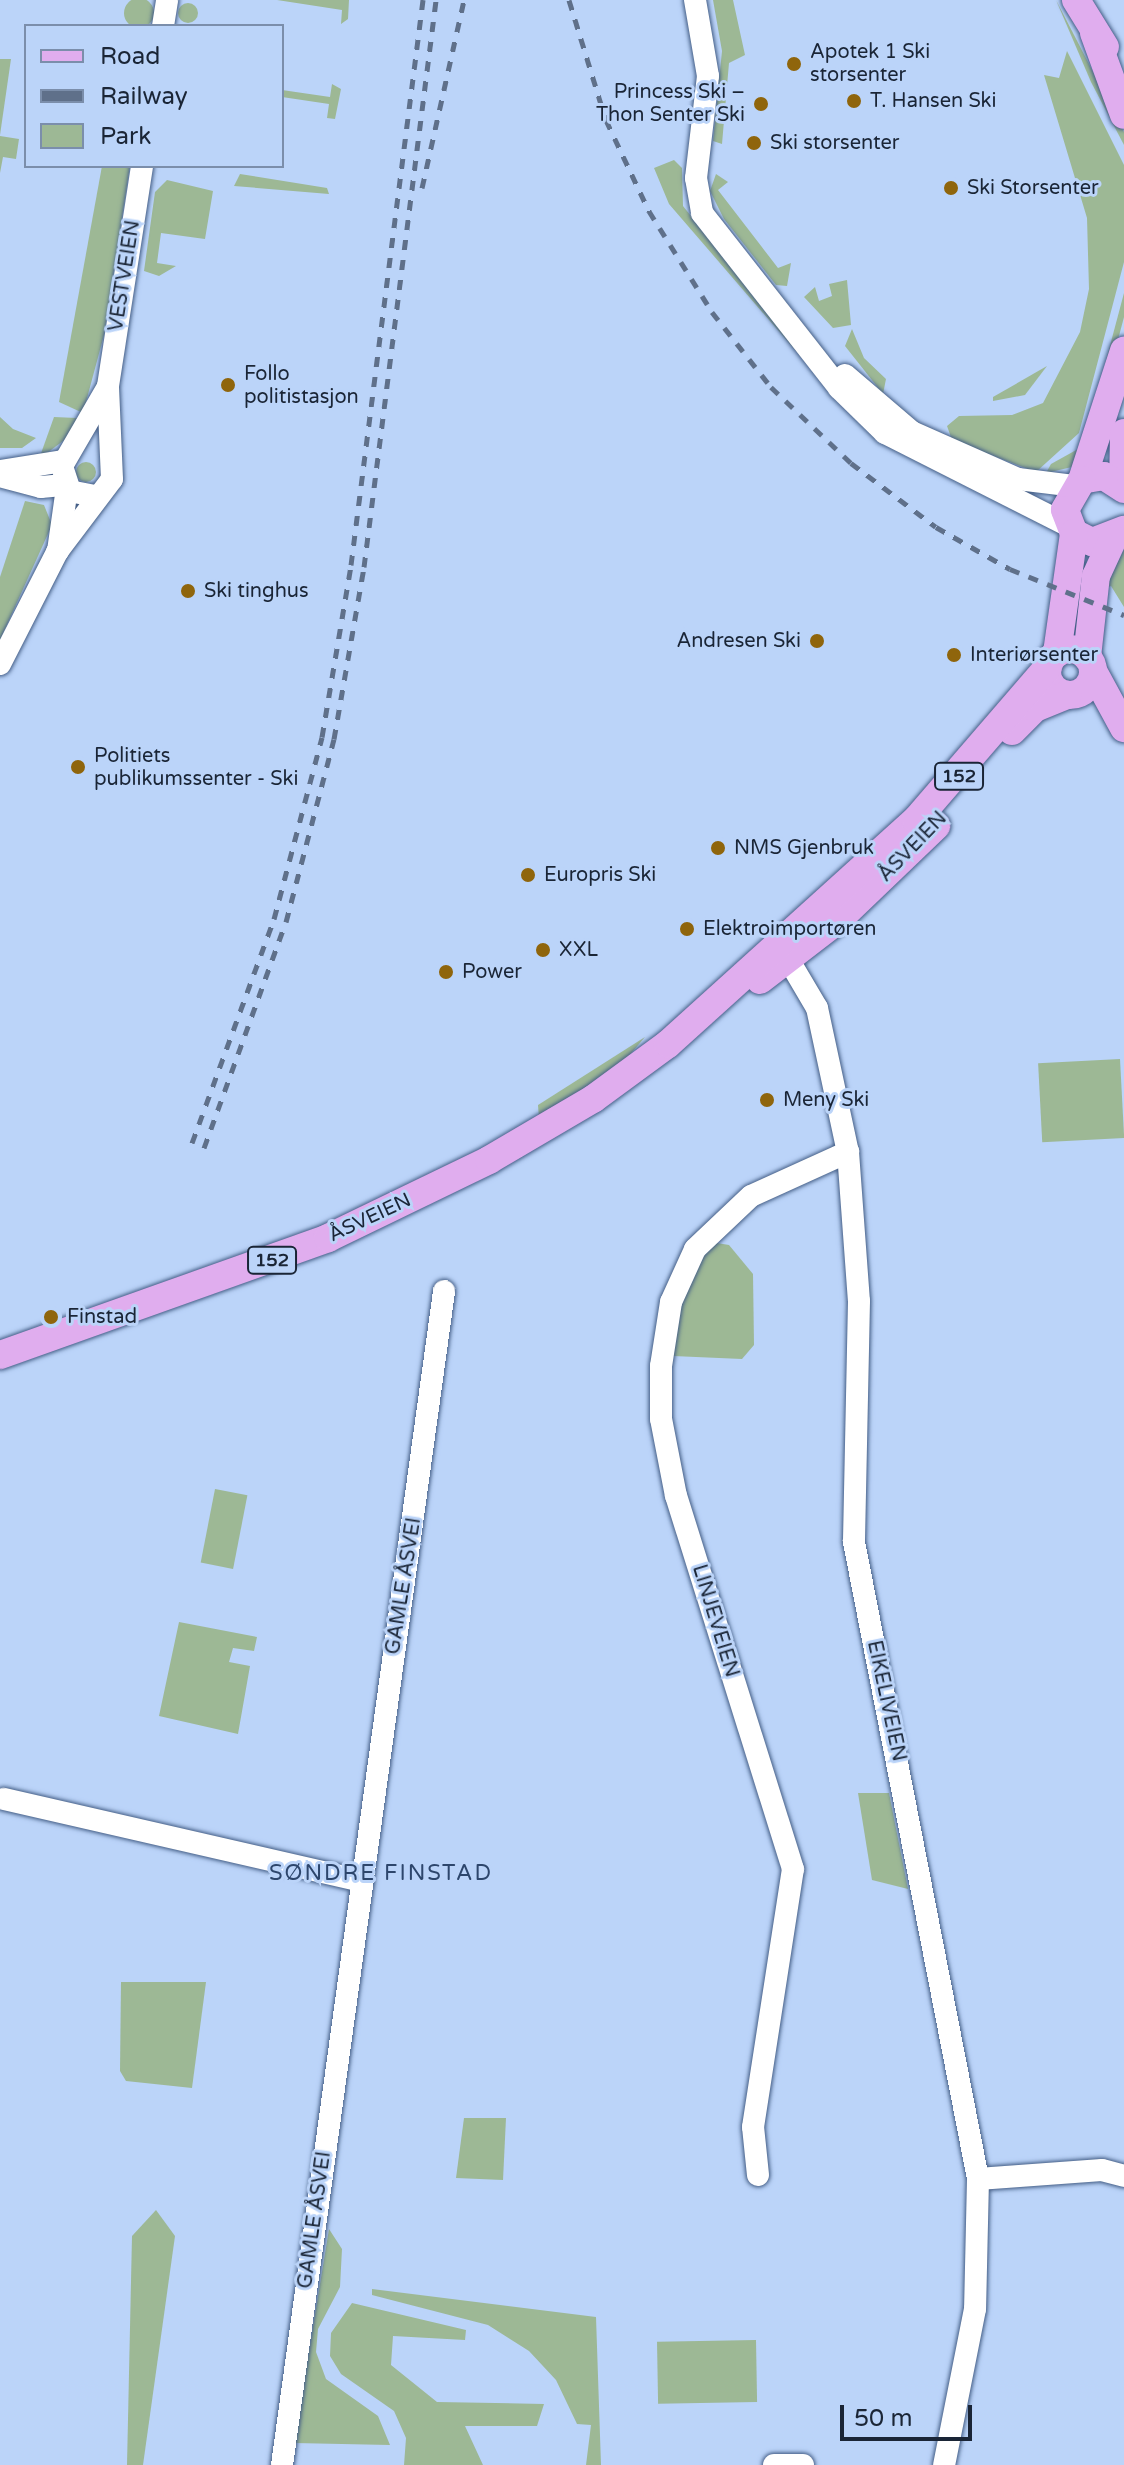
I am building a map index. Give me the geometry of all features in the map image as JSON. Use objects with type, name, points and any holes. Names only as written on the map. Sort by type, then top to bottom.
[{"type":"main road","points":[[1076,0],[1094,33],[1124,73]]},
{"type":"main road","points":[[1094,33],[1124,115]]},
{"type":"main road","points":[[1124,351],[1078,483],[1065,510],[1072,530],[1053,660],[1054,688],[1124,727]]},
{"type":"main road","points":[[1123,488],[1124,433]]},
{"type":"main road","points":[[1078,483],[1104,476],[1123,488]]},
{"type":"main road","points":[[1072,530],[1092,542],[1121,534]]},
{"type":"main road","points":[[1121,534],[1096,576],[1090,664],[1124,727]]},
{"type":"main road","points":[[1053,660],[1090,664]]},
{"type":"main road","name":"ÅSVEIEN","points":[[784,951],[931,806],[1053,660]]},
{"type":"main road","name":"152","points":[[1071,695],[1087,688],[1090,664]]},
{"type":"main road","name":"ÅSVEIEN","points":[[0,1355],[369,1220],[565,1116],[668,1044],[937,825],[1021,720],[1071,695]]},
{"type":"street","points":[[163,24],[167,0]]},
{"type":"street","points":[[695,0],[708,76],[696,178],[702,213],[819,354],[839,388],[904,446],[1072,530]]},
{"type":"street","name":"VESTVEIEN","points":[[0,664],[57,552],[95,496],[112,479],[108,457],[108,386],[142,168]]},
{"type":"street","points":[[819,354],[912,432],[1018,479],[1078,483]]},
{"type":"street","name":"VESTVEIEN","points":[[57,552],[71,454],[108,386]]},
{"type":"street","points":[[0,473],[71,454],[108,457]]},
{"type":"street","points":[[0,473],[41,487],[66,486],[95,496]]},
{"type":"street","name":"EIKELIVEIEN","points":[[784,951],[821,1020],[848,1152],[859,1301],[854,1542],[978,2179],[975,2309],[944,2465]]},
{"type":"street","name":"LINJEVEIEN","points":[[758,2175],[753,2127],[793,1869],[676,1496],[661,1419],[661,1366],[671,1302],[706,1237],[751,1196],[848,1152]]},
{"type":"street","name":"GAMLE ÅSVEI","points":[[282,2465],[359,1880],[444,1291]]},
{"type":"street","points":[[4,1799],[359,1880]]},
{"type":"street","points":[[978,2179],[1102,2170],[1124,2176]]},
{"type":"street","points":[[774,2465],[803,2465]]},
{"type":"green space","points":[[133,-1],[145,-1],[153,7],[150,24],[128,24],[125,19],[125,7]]},
{"type":"green space","points":[[277,0],[349,0],[348,19],[341,24],[342,10]]},
{"type":"green space","points":[[713,0],[733,0],[745,55],[729,63],[722,144],[713,141],[722,51]]},
{"type":"green space","points":[[1056,0],[1124,132],[1124,145],[1091,82]]},
{"type":"green space","points":[[188,3],[195,6],[198,13],[195,20],[188,23],[181,20],[178,13],[181,6]]},
{"type":"green space","points":[[1067,51],[1124,165],[1124,262],[1079,433],[1036,472],[952,440],[947,426],[959,416],[1012,415],[1043,403],[1080,332],[1089,289],[1087,218],[1044,75],[1059,78]]},
{"type":"green space","points":[[0,59],[11,59],[0,135]]},
{"type":"green space","points":[[332,84],[341,89],[335,119],[327,118],[329,104],[284,97],[284,90],[330,97]]},
{"type":"green space","points":[[0,136],[19,139],[16,159],[3,157],[0,173]]},
{"type":"green space","points":[[674,160],[682,168],[683,206],[832,393],[669,204],[654,168]]},
{"type":"green space","points":[[102,168],[130,168],[104,335],[83,413],[59,402]]},
{"type":"green space","points":[[240,174],[327,188],[329,194],[234,186]]},
{"type":"green space","points":[[716,174],[728,182],[718,190],[778,268],[791,263],[787,286],[776,285],[724,219],[710,191]]},
{"type":"green space","points":[[167,180],[213,191],[205,239],[161,233],[157,263],[176,266],[159,276],[144,271],[155,192]]},
{"type":"green space","points":[[847,280],[851,325],[833,328],[804,297],[815,287],[819,301],[832,296],[829,284]]},
{"type":"green space","points":[[1124,293],[1124,317],[1092,438],[1087,432]]},
{"type":"green space","points":[[852,329],[864,358],[886,379],[883,394],[845,346]]},
{"type":"green space","points":[[1047,366],[1025,395],[993,401],[993,397]]},
{"type":"green space","points":[[0,417],[13,429],[36,438],[22,448],[0,448]]},
{"type":"green space","points":[[54,417],[77,418],[75,432],[39,459]]},
{"type":"green space","points":[[1078,449],[1072,467],[1046,473],[1051,464]]},
{"type":"green space","points":[[86,462],[93,465],[96,472],[93,479],[86,482],[79,479],[76,472],[79,465]]},
{"type":"green space","points":[[25,501],[44,505],[52,525],[0,640],[0,577]]},
{"type":"green space","points":[[1124,549],[1124,607],[1111,586],[1104,589]]},
{"type":"green space","points":[[645,1037],[616,1071],[539,1118],[538,1105]]},
{"type":"green space","points":[[1120,1059],[1124,1138],[1042,1142],[1038,1063]]},
{"type":"green space","points":[[711,1242],[729,1245],[753,1274],[754,1345],[742,1359],[673,1356],[683,1291]]},
{"type":"green space","points":[[215,1489],[247,1495],[233,1569],[201,1563]]},
{"type":"green space","points":[[179,1622],[257,1637],[254,1651],[233,1648],[229,1662],[250,1666],[238,1734],[159,1716]]},
{"type":"green space","points":[[858,1793],[889,1793],[908,1889],[872,1880]]},
{"type":"green space","points":[[121,1982],[206,1982],[192,2088],[126,2081],[120,2071]]},
{"type":"green space","points":[[464,2118],[506,2118],[503,2180],[456,2178]]},
{"type":"green space","points":[[156,2210],[175,2236],[143,2465],[127,2465],[132,2236]]},
{"type":"green space","points":[[329,2229],[342,2249],[340,2287],[318,2329],[316,2352],[326,2379],[378,2416],[390,2445],[294,2443]]},
{"type":"green space","points":[[372,2289],[596,2317],[601,2465],[586,2465],[591,2425],[577,2424],[556,2380],[529,2351],[488,2325],[372,2295]]},
{"type":"green space","points":[[352,2303],[466,2330],[465,2340],[393,2336],[391,2365],[437,2402],[544,2404],[537,2426],[465,2426],[483,2465],[404,2465],[406,2438],[394,2411],[341,2374],[330,2356],[331,2333]]},
{"type":"green space","points":[[756,2340],[757,2402],[658,2404],[657,2342]]},
{"type":"railway","points":[[192,1143],[274,919],[322,737],[351,565],[423,0]]},
{"type":"railway","points":[[204,1148],[286,922],[334,739],[364,567],[436,0]]},
{"type":"railway","points":[[422,188],[464,0]]},
{"type":"railway","points":[[569,0],[606,120],[649,211],[712,312],[771,387],[851,463],[936,527],[1010,569],[1124,615]]},
{"type":"place","name":"Apotek 1 Ski storsenter","points":[[794,64]]},
{"type":"place","name":"T. Hansen Ski","points":[[854,101]]},
{"type":"place","name":"Princess Ski – Thon Senter Ski","points":[[761,104]]},
{"type":"place","name":"Ski storsenter","points":[[754,143]]},
{"type":"place","name":"Ski Storsenter","points":[[951,188]]},
{"type":"place","name":"Follo politistasjon","points":[[228,385]]},
{"type":"place","name":"Ski tinghus","points":[[188,591]]},
{"type":"place","name":"Andresen Ski","points":[[817,641]]},
{"type":"place","name":"Interiørsenter","points":[[954,655]]},
{"type":"place","name":"Politiets publikumssenter - Ski","points":[[78,767]]},
{"type":"place","name":"NMS Gjenbruk","points":[[718,848]]},
{"type":"place","name":"Europris Ski","points":[[528,875]]},
{"type":"place","name":"Elektroimportøren","points":[[687,929]]},
{"type":"place","name":"XXL","points":[[543,950]]},
{"type":"place","name":"Power","points":[[446,972]]},
{"type":"place","name":"Meny Ski","points":[[767,1100]]},
{"type":"place","name":"Finstad","points":[[51,1317]]},
{"type":"district","name":"SØNDRE FINSTAD","points":[[381,1874]]}]
